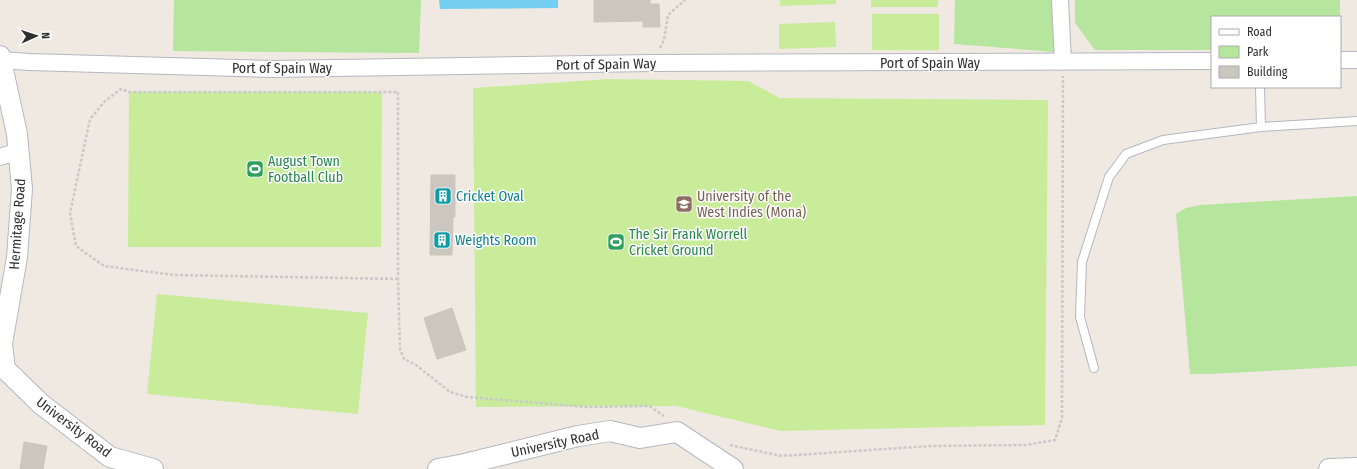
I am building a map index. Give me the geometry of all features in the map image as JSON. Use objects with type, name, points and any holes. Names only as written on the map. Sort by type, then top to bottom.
[{"type":"street","points":[[1060,0],[1063,62]]},
{"type":"street","name":"Port of Spain Way","points":[[0,58],[37,63],[272,69],[652,63],[1211,61]]},
{"type":"street","name":"Hermitage Road","points":[[0,58],[17,134],[9,154],[22,189],[17,257],[2,344],[3,373]]},
{"type":"street","points":[[1341,60],[1357,60]]},
{"type":"street","name":"University Road","points":[[3,373],[110,457],[152,469]]},
{"type":"street","name":"University Road","points":[[438,469],[465,464],[578,436],[610,431],[640,438],[677,432],[733,469]]},
{"type":"street","points":[[1329,469],[1357,468]]},
{"type":"lane","points":[[1260,88],[1261,127]]},
{"type":"lane","points":[[1094,368],[1080,317],[1082,262],[1109,177],[1126,154],[1163,140],[1261,127],[1357,122]]},
{"type":"path","points":[[652,63],[664,40],[668,15],[685,0]]},
{"type":"path","points":[[729,445],[781,456],[930,446],[1025,446],[1055,440],[1062,418],[1063,62]]},
{"type":"path","points":[[398,279],[174,275],[104,266],[76,246],[70,213],[90,120],[105,101],[121,89],[129,92],[398,92],[398,279],[400,349],[404,359],[416,365],[450,392],[467,397],[586,407],[649,406],[668,418]]},
{"type":"green space","points":[[174,0],[421,0],[419,53],[173,51]]},
{"type":"green space","points":[[780,0],[836,0],[836,4],[780,6]]},
{"type":"green space","points":[[871,0],[938,0],[938,7],[871,7]]},
{"type":"green space","points":[[955,0],[1053,0],[1054,52],[954,44]]},
{"type":"green space","points":[[1075,0],[1340,0],[1340,16],[1211,16],[1211,50],[1095,50],[1075,23]]},
{"type":"green space","points":[[872,14],[939,14],[939,50],[872,50]]},
{"type":"green space","points":[[835,22],[836,47],[779,49],[779,24]]},
{"type":"green space","points":[[610,79],[748,81],[780,98],[1048,100],[1045,425],[781,431],[676,406],[476,407],[473,88]]},
{"type":"green space","name":"August Town Football Club","points":[[129,92],[382,92],[381,247],[128,247]]},
{"type":"green space","points":[[1357,196],[1357,366],[1190,374],[1176,214],[1186,208],[1200,205]]},
{"type":"green space","points":[[157,294],[368,313],[358,414],[147,394]]},
{"type":"water","points":[[439,0],[558,0],[558,8],[440,9]]},
{"type":"building","points":[[594,0],[650,0],[650,4],[659,4],[660,27],[643,27],[643,21],[594,22]]},
{"type":"building","points":[[431,175],[455,175],[455,217],[453,217],[452,255],[430,255]]},
{"type":"building","points":[[452,308],[466,350],[437,359],[424,318]]},
{"type":"building","points":[[24,442],[47,446],[43,469],[20,469]]},
{"type":"place","name":"August Town Football Club","points":[[255,169]]},
{"type":"place","name":"Cricket Oval","points":[[443,196]]},
{"type":"place","name":"University of the West Indies (Mona)","points":[[684,204]]},
{"type":"place","name":"Weights Room","points":[[442,240]]},
{"type":"place","name":"The Sir Frank Worrell Cricket Ground","points":[[616,242]]}]
